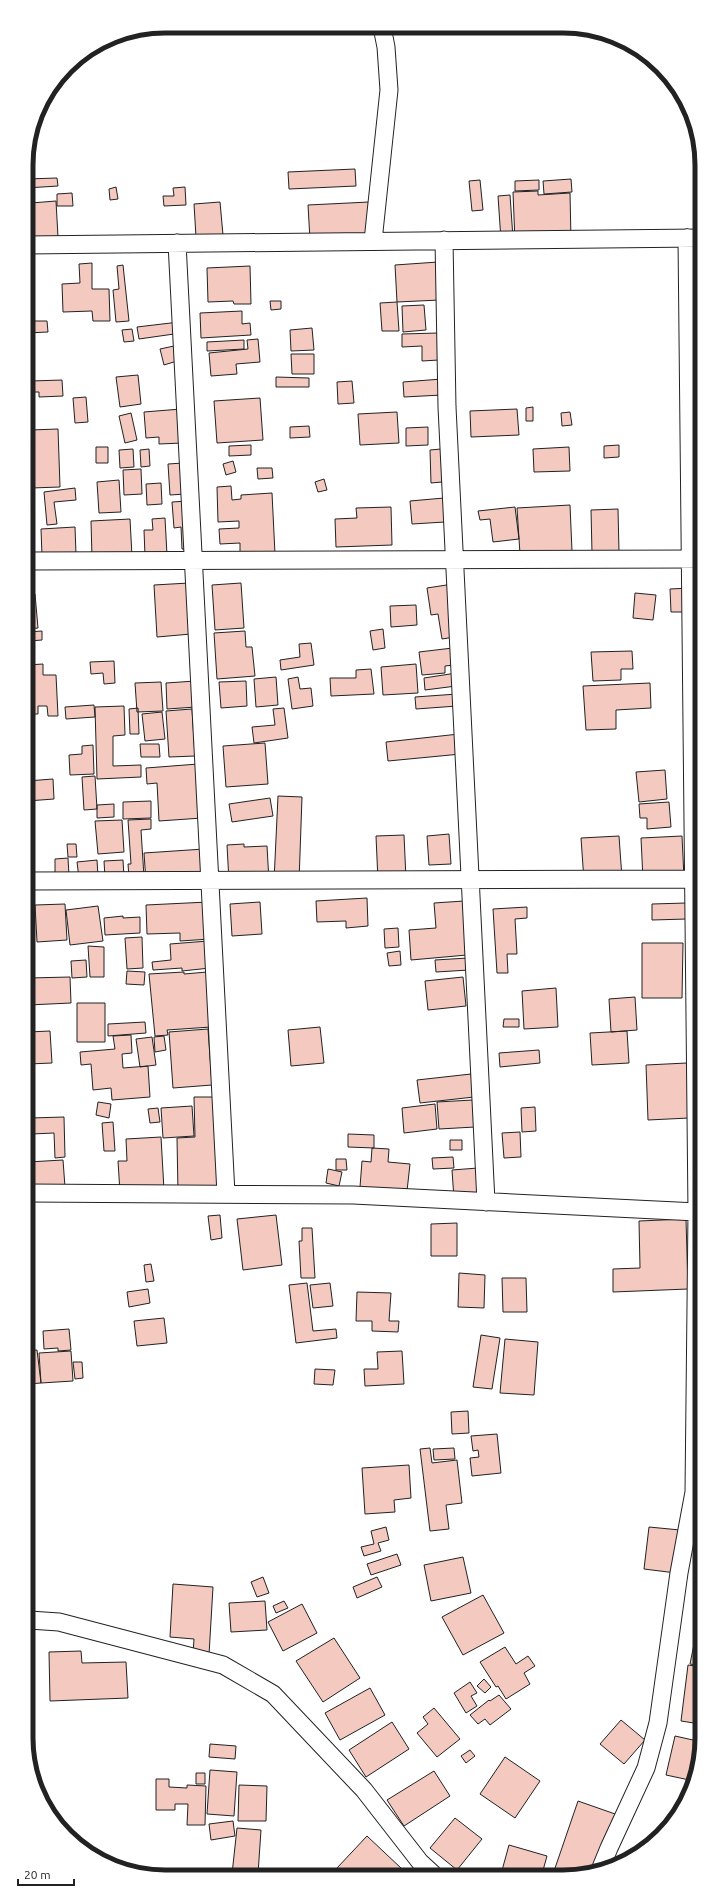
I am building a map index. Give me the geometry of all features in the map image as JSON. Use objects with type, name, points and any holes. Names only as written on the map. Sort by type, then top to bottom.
[{"type":"street","points":[[373,241],[389,90],[386,47],[383,33]]},
{"type":"street","points":[[33,245],[693,238],[695,559],[693,879],[695,1101]]},
{"type":"street","points":[[444,240],[447,407],[486,1202]]},
{"type":"street","points":[[177,243],[226,1194]]},
{"type":"street","points":[[33,561],[695,559]]},
{"type":"street","points":[[33,881],[693,879]]},
{"type":"street","points":[[33,1193],[353,1195],[695,1212]]},
{"type":"street","points":[[603,1864],[646,1768],[658,1723],[678,1573],[694,1492],[695,1442]]},
{"type":"street","points":[[33,1620],[59,1622],[223,1665],[273,1694],[364,1790],[420,1862],[429,1870]]},
{"type":"building","points":[[355,169],[356,186],[289,189],[288,172]]},
{"type":"building","points":[[57,178],[58,186],[33,188],[33,179]]},
{"type":"building","points":[[571,179],[572,192],[544,194],[543,181]]},
{"type":"building","points":[[480,180],[483,210],[472,211],[469,181]]},
{"type":"building","points":[[539,180],[539,190],[515,191],[515,181]]},
{"type":"building","points":[[116,187],[118,199],[110,200],[109,189]]},
{"type":"building","points":[[185,187],[186,205],[164,206],[163,196],[174,196],[173,188]]},
{"type":"building","points":[[538,191],[538,195],[570,193],[571,240],[515,242],[513,192]]},
{"type":"building","points":[[72,193],[73,206],[57,206],[57,194]]},
{"type":"building","points":[[510,195],[513,238],[501,240],[498,196]]},
{"type":"building","points":[[56,201],[58,237],[33,238],[33,203]]},
{"type":"building","points":[[220,202],[223,235],[196,237],[194,204]]},
{"type":"building","points":[[369,202],[371,236],[310,240],[308,205]]},
{"type":"building","points":[[438,262],[440,300],[397,302],[395,265]]},
{"type":"building","points":[[92,263],[92,289],[109,289],[110,321],[93,321],[92,311],[63,312],[62,284],[80,283],[79,264]]},
{"type":"building","points":[[123,265],[129,321],[116,322],[113,290],[119,289],[117,266]]},
{"type":"building","points":[[250,266],[251,304],[234,304],[233,301],[208,302],[207,268]]},
{"type":"building","points":[[270,301],[281,301],[281,309],[271,310]]},
{"type":"building","points":[[397,302],[399,331],[382,331],[380,303]]},
{"type":"building","points":[[424,305],[426,330],[403,332],[402,306]]},
{"type":"building","points":[[242,311],[242,324],[250,323],[251,335],[201,338],[200,313]]},
{"type":"building","points":[[33,321],[47,321],[48,332],[33,333]]},
{"type":"building","points":[[179,322],[181,333],[139,339],[137,327]]},
{"type":"building","points":[[312,328],[314,350],[291,351],[290,330]]},
{"type":"building","points":[[132,329],[134,341],[124,342],[122,330]]},
{"type":"building","points":[[438,333],[439,360],[422,361],[422,346],[402,347],[402,334]]},
{"type":"building","points":[[258,339],[260,362],[236,364],[237,374],[211,376],[209,353],[248,349],[247,340]]},
{"type":"building","points":[[244,340],[244,349],[207,351],[207,342]]},
{"type":"building","points":[[174,346],[177,361],[164,365],[160,349]]},
{"type":"building","points":[[291,354],[314,354],[314,374],[292,374]]},
{"type":"building","points":[[138,375],[141,404],[120,407],[116,377]]},
{"type":"building","points":[[276,377],[309,378],[309,387],[276,387]]},
{"type":"building","points":[[442,379],[442,395],[404,397],[403,382]]},
{"type":"building","points":[[62,380],[63,396],[39,397],[39,392],[33,392],[33,381]]},
{"type":"building","points":[[352,381],[354,403],[338,404],[337,382]]},
{"type":"building","points":[[86,397],[88,422],[75,423],[73,398]]},
{"type":"building","points":[[260,398],[263,440],[217,443],[214,401]]},
{"type":"building","points":[[533,407],[533,421],[526,421],[526,408]]},
{"type":"building","points":[[181,409],[182,443],[159,444],[159,437],[146,438],[144,412]]},
{"type":"building","points":[[517,409],[519,435],[471,437],[470,411]]},
{"type":"building","points":[[397,412],[399,443],[360,445],[358,414]]},
{"type":"building","points":[[570,412],[572,425],[562,426],[561,413]]},
{"type":"building","points":[[131,413],[137,440],[125,443],[119,416]]},
{"type":"building","points":[[309,426],[310,437],[290,438],[290,427]]},
{"type":"building","points":[[428,427],[428,445],[406,446],[406,428]]},
{"type":"building","points":[[58,429],[60,487],[33,488],[33,430]]},
{"type":"building","points":[[251,445],[251,455],[229,456],[229,446]]},
{"type":"building","points":[[619,445],[619,457],[604,458],[604,446]]},
{"type":"building","points":[[96,447],[108,447],[108,463],[96,463]]},
{"type":"building","points":[[569,447],[570,471],[534,472],[533,449]]},
{"type":"building","points":[[133,449],[134,467],[120,468],[119,450]]},
{"type":"building","points":[[149,449],[150,466],[141,467],[140,450]]},
{"type":"building","points":[[441,449],[442,482],[431,483],[430,450]]},
{"type":"building","points":[[233,461],[236,472],[226,475],[223,464]]},
{"type":"building","points":[[183,463],[185,494],[170,495],[168,464]]},
{"type":"building","points":[[257,468],[272,468],[273,478],[258,479]]},
{"type":"building","points":[[141,469],[142,494],[124,495],[123,470]]},
{"type":"building","points":[[324,479],[327,490],[318,492],[315,482]]},
{"type":"building","points":[[119,480],[121,512],[99,513],[97,482]]},
{"type":"building","points":[[161,483],[162,504],[147,505],[146,484]]},
{"type":"building","points":[[231,486],[232,500],[241,499],[241,495],[272,493],[275,554],[240,556],[240,543],[220,544],[219,529],[239,528],[239,521],[218,522],[217,487]]},
{"type":"building","points":[[75,488],[76,500],[54,502],[57,524],[47,525],[44,492]]},
{"type":"building","points":[[444,498],[445,522],[412,524],[410,501]]},
{"type":"building","points":[[188,501],[191,549],[182,549],[181,527],[174,528],[172,502]]},
{"type":"building","points":[[570,505],[572,551],[520,554],[517,508]]},
{"type":"building","points":[[391,507],[392,545],[336,547],[335,519],[357,518],[356,508]]},
{"type":"building","points":[[515,507],[519,539],[493,542],[490,519],[480,520],[478,511]]},
{"type":"building","points":[[618,509],[619,552],[592,553],[591,510]]},
{"type":"building","points":[[165,518],[167,555],[145,556],[144,530],[153,530],[152,519]]},
{"type":"building","points":[[130,519],[132,556],[92,558],[91,521]]},
{"type":"building","points":[[75,527],[76,554],[42,556],[41,529]]},
{"type":"building","points":[[189,583],[191,634],[157,637],[154,585]]},
{"type":"building","points":[[241,583],[244,628],[215,630],[212,585]]},
{"type":"building","points":[[453,584],[461,636],[442,639],[438,614],[431,615],[427,588]]},
{"type":"building","points":[[690,588],[691,612],[671,612],[670,589]]},
{"type":"building","points":[[635,593],[656,595],[653,620],[633,618]]},
{"type":"building","points":[[33,594],[35,594],[38,628],[33,628]]},
{"type":"building","points":[[416,605],[417,625],[391,627],[390,606]]},
{"type":"building","points":[[383,629],[385,648],[373,650],[370,631]]},
{"type":"building","points":[[42,631],[42,640],[33,641],[33,632]]},
{"type":"building","points":[[245,631],[246,647],[252,647],[255,676],[217,679],[214,633]]},
{"type":"building","points":[[311,643],[314,665],[281,670],[280,660],[300,657],[299,644]]},
{"type":"building","points":[[461,647],[463,664],[445,666],[445,673],[422,675],[419,652]]},
{"type":"building","points":[[632,651],[633,669],[621,669],[621,680],[593,681],[591,652]]},
{"type":"building","points":[[114,661],[115,683],[104,684],[103,673],[91,674],[90,662]]},
{"type":"building","points":[[43,664],[43,675],[56,675],[58,716],[48,716],[47,706],[38,706],[38,714],[33,714],[33,665]]},
{"type":"building","points":[[416,664],[418,693],[383,695],[381,667]]},
{"type":"building","points":[[371,669],[374,694],[331,696],[330,678],[356,678],[356,670]]},
{"type":"building","points":[[463,672],[464,685],[425,690],[424,678]]},
{"type":"building","points":[[276,677],[278,705],[256,707],[254,679]]},
{"type":"building","points":[[298,677],[300,689],[311,688],[313,706],[292,709],[288,679]]},
{"type":"building","points":[[195,681],[196,707],[167,709],[166,683]]},
{"type":"building","points":[[246,681],[247,706],[221,708],[219,682]]},
{"type":"building","points":[[161,682],[163,711],[137,712],[135,683]]},
{"type":"building","points":[[650,683],[651,708],[616,710],[616,729],[586,730],[583,686]]},
{"type":"building","points":[[457,694],[457,706],[416,709],[415,697]]},
{"type":"building","points":[[94,705],[95,717],[66,719],[65,707]]},
{"type":"building","points":[[124,706],[125,735],[113,736],[113,766],[141,765],[141,777],[97,779],[95,707]]},
{"type":"building","points":[[138,708],[139,734],[130,734],[129,709]]},
{"type":"building","points":[[284,708],[288,738],[254,743],[252,727],[275,725],[273,709]]},
{"type":"building","points":[[192,709],[195,756],[169,757],[166,711]]},
{"type":"building","points":[[162,712],[165,739],[145,741],[142,714]]},
{"type":"building","points":[[459,734],[461,754],[388,761],[386,742]]},
{"type":"building","points":[[265,743],[268,784],[226,787],[223,746]]},
{"type":"building","points":[[140,744],[159,744],[160,757],[141,757]]},
{"type":"building","points":[[93,745],[94,774],[70,775],[69,755],[82,754],[82,746]]},
{"type":"building","points":[[198,764],[202,818],[159,821],[157,783],[147,784],[146,768]]},
{"type":"building","points":[[665,770],[667,799],[639,802],[636,772]]},
{"type":"building","points":[[95,776],[97,809],[84,810],[82,777]]},
{"type":"building","points":[[53,779],[54,799],[33,801],[33,781]]},
{"type":"building","points":[[278,796],[302,797],[299,882],[274,881]]},
{"type":"building","points":[[270,798],[273,816],[232,822],[229,804]]},
{"type":"building","points":[[151,801],[151,818],[123,819],[123,802]]},
{"type":"building","points":[[669,802],[671,827],[647,829],[647,818],[640,818],[639,804]]},
{"type":"building","points":[[114,804],[114,817],[97,818],[97,805]]},
{"type":"building","points":[[151,819],[151,829],[141,830],[144,877],[129,878],[128,864],[131,864],[128,820]]},
{"type":"building","points":[[122,820],[124,852],[98,854],[95,821]]},
{"type":"building","points":[[449,834],[451,864],[429,865],[427,836]]},
{"type":"building","points":[[404,835],[406,879],[378,881],[376,836]]},
{"type":"building","points":[[619,836],[622,878],[584,881],[581,838]]},
{"type":"building","points":[[682,836],[684,878],[643,880],[641,838]]},
{"type":"building","points":[[67,844],[76,844],[77,857],[68,857]]},
{"type":"building","points":[[244,844],[244,847],[267,846],[269,881],[229,882],[227,845]]},
{"type":"building","points":[[204,849],[205,880],[146,882],[144,853]]},
{"type":"building","points":[[68,858],[69,875],[55,876],[55,859]]},
{"type":"building","points":[[97,860],[98,876],[79,878],[77,862]]},
{"type":"building","points":[[123,860],[124,877],[105,878],[104,861]]},
{"type":"building","points":[[367,898],[368,926],[346,928],[346,921],[317,922],[316,901]]},
{"type":"building","points":[[464,901],[467,955],[411,960],[409,930],[436,928],[434,903]]},
{"type":"building","points":[[208,902],[210,939],[180,941],[180,933],[147,934],[146,905]]},
{"type":"building","points":[[260,902],[262,934],[232,936],[230,904]]},
{"type":"building","points":[[686,903],[687,919],[652,920],[652,904]]},
{"type":"building","points":[[65,904],[67,940],[37,942],[35,905]]},
{"type":"building","points":[[98,906],[103,941],[70,945],[66,910]]},
{"type":"building","points":[[527,907],[527,918],[515,919],[517,954],[507,954],[508,973],[497,973],[493,909]]},
{"type":"building","points":[[123,916],[123,918],[140,917],[140,933],[105,935],[104,918]]},
{"type":"building","points":[[398,928],[399,947],[385,948],[384,929]]},
{"type":"building","points":[[142,937],[143,968],[127,969],[125,938]]},
{"type":"building","points":[[208,941],[210,968],[182,971],[182,968],[153,970],[152,962],[171,960],[170,944]]},
{"type":"building","points":[[642,943],[683,943],[682,998],[642,998]]},
{"type":"building","points":[[88,946],[104,947],[104,977],[90,977]]},
{"type":"building","points":[[400,951],[401,965],[389,966],[387,953]]},
{"type":"building","points":[[468,958],[469,970],[436,972],[435,960]]},
{"type":"building","points":[[86,960],[87,977],[72,978],[71,961]]},
{"type":"building","points":[[127,971],[145,972],[144,985],[126,984]]},
{"type":"building","points":[[184,972],[184,974],[207,972],[211,1027],[167,1030],[168,1035],[155,1036],[149,974]]},
{"type":"building","points":[[70,977],[71,1003],[33,1005],[33,978]]},
{"type":"building","points":[[463,977],[466,1006],[428,1010],[425,981]]},
{"type":"building","points":[[556,988],[558,1027],[524,1029],[522,991]]},
{"type":"building","points":[[635,997],[637,1030],[611,1032],[609,999]]},
{"type":"building","points":[[77,1003],[105,1003],[105,1042],[77,1042]]},
{"type":"building","points":[[504,1019],[519,1019],[519,1027],[503,1027]]},
{"type":"building","points":[[145,1022],[146,1033],[108,1036],[108,1024]]},
{"type":"building","points":[[320,1027],[324,1063],[291,1066],[288,1030]]},
{"type":"building","points":[[208,1029],[212,1085],[173,1088],[169,1032]]},
{"type":"building","points":[[50,1031],[52,1063],[33,1064],[33,1032]]},
{"type":"building","points":[[627,1031],[629,1063],[592,1065],[590,1033]]},
{"type":"building","points":[[131,1035],[132,1053],[122,1054],[123,1068],[148,1066],[150,1097],[112,1100],[111,1088],[93,1090],[91,1064],[81,1065],[80,1052],[115,1049],[113,1036]]},
{"type":"building","points":[[164,1036],[166,1050],[155,1052],[154,1037]]},
{"type":"building","points":[[152,1037],[156,1065],[140,1067],[136,1039]]},
{"type":"building","points":[[539,1050],[540,1063],[500,1067],[499,1053]]},
{"type":"building","points":[[687,1063],[689,1118],[648,1120],[646,1065]]},
{"type":"building","points":[[471,1074],[474,1097],[420,1103],[417,1080]]},
{"type":"building","points":[[194,1097],[215,1097],[217,1193],[178,1193],[177,1138],[195,1137]]},
{"type":"building","points":[[473,1100],[475,1127],[439,1129],[437,1102]]},
{"type":"building","points":[[98,1102],[111,1104],[109,1118],[96,1115]]},
{"type":"building","points":[[435,1104],[437,1129],[404,1133],[402,1108]]},
{"type":"building","points":[[192,1106],[194,1136],[163,1138],[161,1108]]},
{"type":"building","points":[[535,1107],[536,1131],[522,1132],[521,1108]]},
{"type":"building","points":[[158,1108],[160,1122],[150,1123],[148,1109]]},
{"type":"building","points":[[64,1117],[65,1157],[55,1158],[54,1133],[33,1134],[33,1118]]},
{"type":"building","points":[[113,1122],[115,1151],[104,1151],[102,1123]]},
{"type":"building","points":[[520,1132],[521,1157],[504,1158],[502,1133]]},
{"type":"building","points":[[348,1134],[374,1135],[374,1148],[348,1147]]},
{"type":"building","points":[[161,1137],[164,1190],[120,1193],[118,1161],[127,1161],[126,1139]]},
{"type":"building","points":[[450,1140],[462,1140],[462,1150],[450,1150]]},
{"type":"building","points":[[372,1148],[389,1149],[388,1162],[410,1164],[407,1191],[360,1187],[362,1161],[371,1162]]},
{"type":"building","points":[[453,1157],[454,1168],[433,1169],[432,1158]]},
{"type":"building","points":[[336,1159],[346,1159],[347,1170],[336,1170]]},
{"type":"building","points":[[63,1160],[65,1187],[33,1190],[33,1162]]},
{"type":"building","points":[[478,1168],[480,1197],[454,1199],[452,1170]]},
{"type":"building","points":[[328,1169],[342,1172],[339,1186],[326,1183]]},
{"type":"building","points":[[220,1215],[222,1238],[211,1240],[208,1216]]},
{"type":"building","points":[[276,1215],[282,1265],[243,1270],[237,1219]]},
{"type":"building","points":[[686,1219],[688,1289],[613,1292],[613,1269],[640,1268],[639,1221]]},
{"type":"building","points":[[457,1223],[457,1256],[431,1256],[431,1224]]},
{"type":"building","points":[[302,1228],[312,1228],[315,1278],[301,1278],[299,1241],[302,1241]]},
{"type":"building","points":[[151,1264],[154,1281],[146,1282],[144,1265]]},
{"type":"building","points":[[459,1273],[485,1275],[484,1308],[458,1307]]},
{"type":"building","points":[[502,1278],[526,1278],[527,1312],[503,1312]]},
{"type":"building","points":[[307,1283],[313,1331],[336,1329],[337,1338],[296,1343],[289,1285]]},
{"type":"building","points":[[330,1283],[333,1306],[313,1308],[310,1285]]},
{"type":"building","points":[[148,1289],[150,1303],[129,1307],[127,1292]]},
{"type":"building","points":[[357,1292],[391,1293],[389,1321],[399,1321],[398,1332],[372,1331],[372,1321],[356,1321]]},
{"type":"building","points":[[164,1318],[167,1343],[137,1346],[134,1321]]},
{"type":"building","points":[[69,1329],[71,1350],[58,1351],[58,1348],[44,1349],[43,1331]]},
{"type":"building","points":[[481,1335],[500,1338],[492,1389],[473,1387]]},
{"type":"building","points":[[505,1339],[538,1342],[534,1395],[500,1393]]},
{"type":"building","points":[[33,1350],[37,1350],[41,1383],[33,1384]]},
{"type":"building","points":[[71,1351],[73,1381],[41,1383],[39,1353]]},
{"type":"building","points":[[402,1351],[404,1384],[365,1386],[364,1369],[378,1369],[377,1352]]},
{"type":"building","points":[[73,1362],[82,1362],[83,1378],[75,1379]]},
{"type":"building","points":[[315,1369],[335,1370],[333,1385],[314,1384]]},
{"type":"building","points":[[468,1411],[469,1433],[452,1434],[451,1412]]},
{"type":"building","points":[[497,1434],[501,1473],[472,1476],[470,1458],[479,1457],[478,1450],[473,1451],[471,1436]]},
{"type":"building","points":[[430,1448],[432,1463],[457,1460],[462,1503],[446,1505],[449,1529],[430,1531],[420,1449]]},
{"type":"building","points":[[454,1448],[455,1459],[434,1460],[433,1449]]},
{"type":"building","points":[[409,1465],[411,1498],[394,1500],[395,1512],[365,1514],[362,1468]]},
{"type":"building","points":[[386,1527],[389,1540],[378,1543],[381,1551],[364,1556],[361,1547],[374,1544],[371,1531]]},
{"type":"building","points":[[649,1527],[680,1530],[676,1573],[644,1569]]},
{"type":"building","points":[[397,1554],[401,1565],[371,1575],[367,1564]]},
{"type":"building","points":[[463,1557],[471,1593],[431,1601],[424,1565]]},
{"type":"building","points":[[263,1577],[269,1593],[257,1597],[251,1582]]},
{"type":"building","points":[[377,1577],[382,1587],[357,1598],[353,1587]]},
{"type":"building","points":[[173,1584],[213,1587],[209,1655],[193,1654],[194,1639],[170,1637]]},
{"type":"building","points":[[483,1595],[504,1633],[463,1655],[442,1617]]},
{"type":"building","points":[[265,1601],[267,1630],[231,1632],[229,1603]]},
{"type":"building","points":[[284,1601],[288,1608],[276,1613],[273,1606]]},
{"type":"building","points":[[302,1604],[317,1633],[283,1651],[268,1622]]},
{"type":"building","points":[[334,1638],[360,1678],[323,1702],[296,1661]]},
{"type":"building","points":[[694,1644],[695,1644],[695,1665],[690,1664]]},
{"type":"building","points":[[505,1647],[516,1664],[528,1656],[535,1666],[524,1673],[530,1684],[506,1699],[498,1686],[496,1687],[480,1662]]},
{"type":"building","points":[[81,1651],[82,1663],[126,1662],[128,1698],[50,1701],[49,1652]]},
{"type":"building","points":[[688,1665],[695,1666],[694,1723],[681,1721]]},
{"type":"building","points":[[484,1679],[491,1687],[485,1693],[477,1686]]},
{"type":"building","points":[[470,1682],[477,1693],[471,1696],[477,1706],[466,1713],[454,1693]]},
{"type":"building","points":[[370,1688],[385,1715],[340,1740],[325,1713]]},
{"type":"building","points":[[499,1695],[511,1709],[490,1725],[485,1719],[478,1724],[470,1715],[489,1700],[490,1701]]},
{"type":"building","points":[[434,1708],[460,1739],[437,1757],[417,1733],[428,1724],[423,1717]]},
{"type":"building","points":[[621,1720],[645,1740],[624,1764],[600,1744]]},
{"type":"building","points":[[392,1722],[409,1749],[366,1777],[349,1750]]},
{"type":"building","points":[[675,1736],[695,1740],[688,1780],[666,1775]]},
{"type":"building","points":[[210,1744],[236,1746],[235,1759],[209,1757]]},
{"type":"building","points":[[470,1750],[475,1756],[466,1763],[461,1756]]},
{"type":"building","points":[[505,1757],[540,1781],[515,1818],[480,1794]]},
{"type":"building","points":[[210,1770],[237,1772],[234,1816],[207,1814]]},
{"type":"building","points":[[434,1771],[450,1796],[404,1826],[387,1800]]},
{"type":"building","points":[[196,1773],[205,1773],[205,1784],[196,1784]]},
{"type":"building","points":[[156,1779],[169,1779],[169,1787],[187,1788],[187,1785],[206,1786],[205,1825],[187,1825],[188,1804],[175,1804],[175,1810],[156,1810]]},
{"type":"building","points":[[239,1785],[267,1786],[266,1821],[238,1821]]},
{"type":"building","points":[[578,1801],[618,1815],[596,1865],[580,1869],[554,1870]]},
{"type":"building","points":[[455,1818],[482,1839],[457,1870],[430,1848]]},
{"type":"building","points":[[233,1821],[235,1836],[211,1840],[209,1824]]},
{"type":"building","points":[[237,1828],[261,1830],[258,1870],[232,1870]]},
{"type":"building","points":[[367,1836],[402,1869],[339,1870],[337,1868]]},
{"type":"building","points":[[509,1845],[547,1856],[543,1870],[502,1870]]}]
